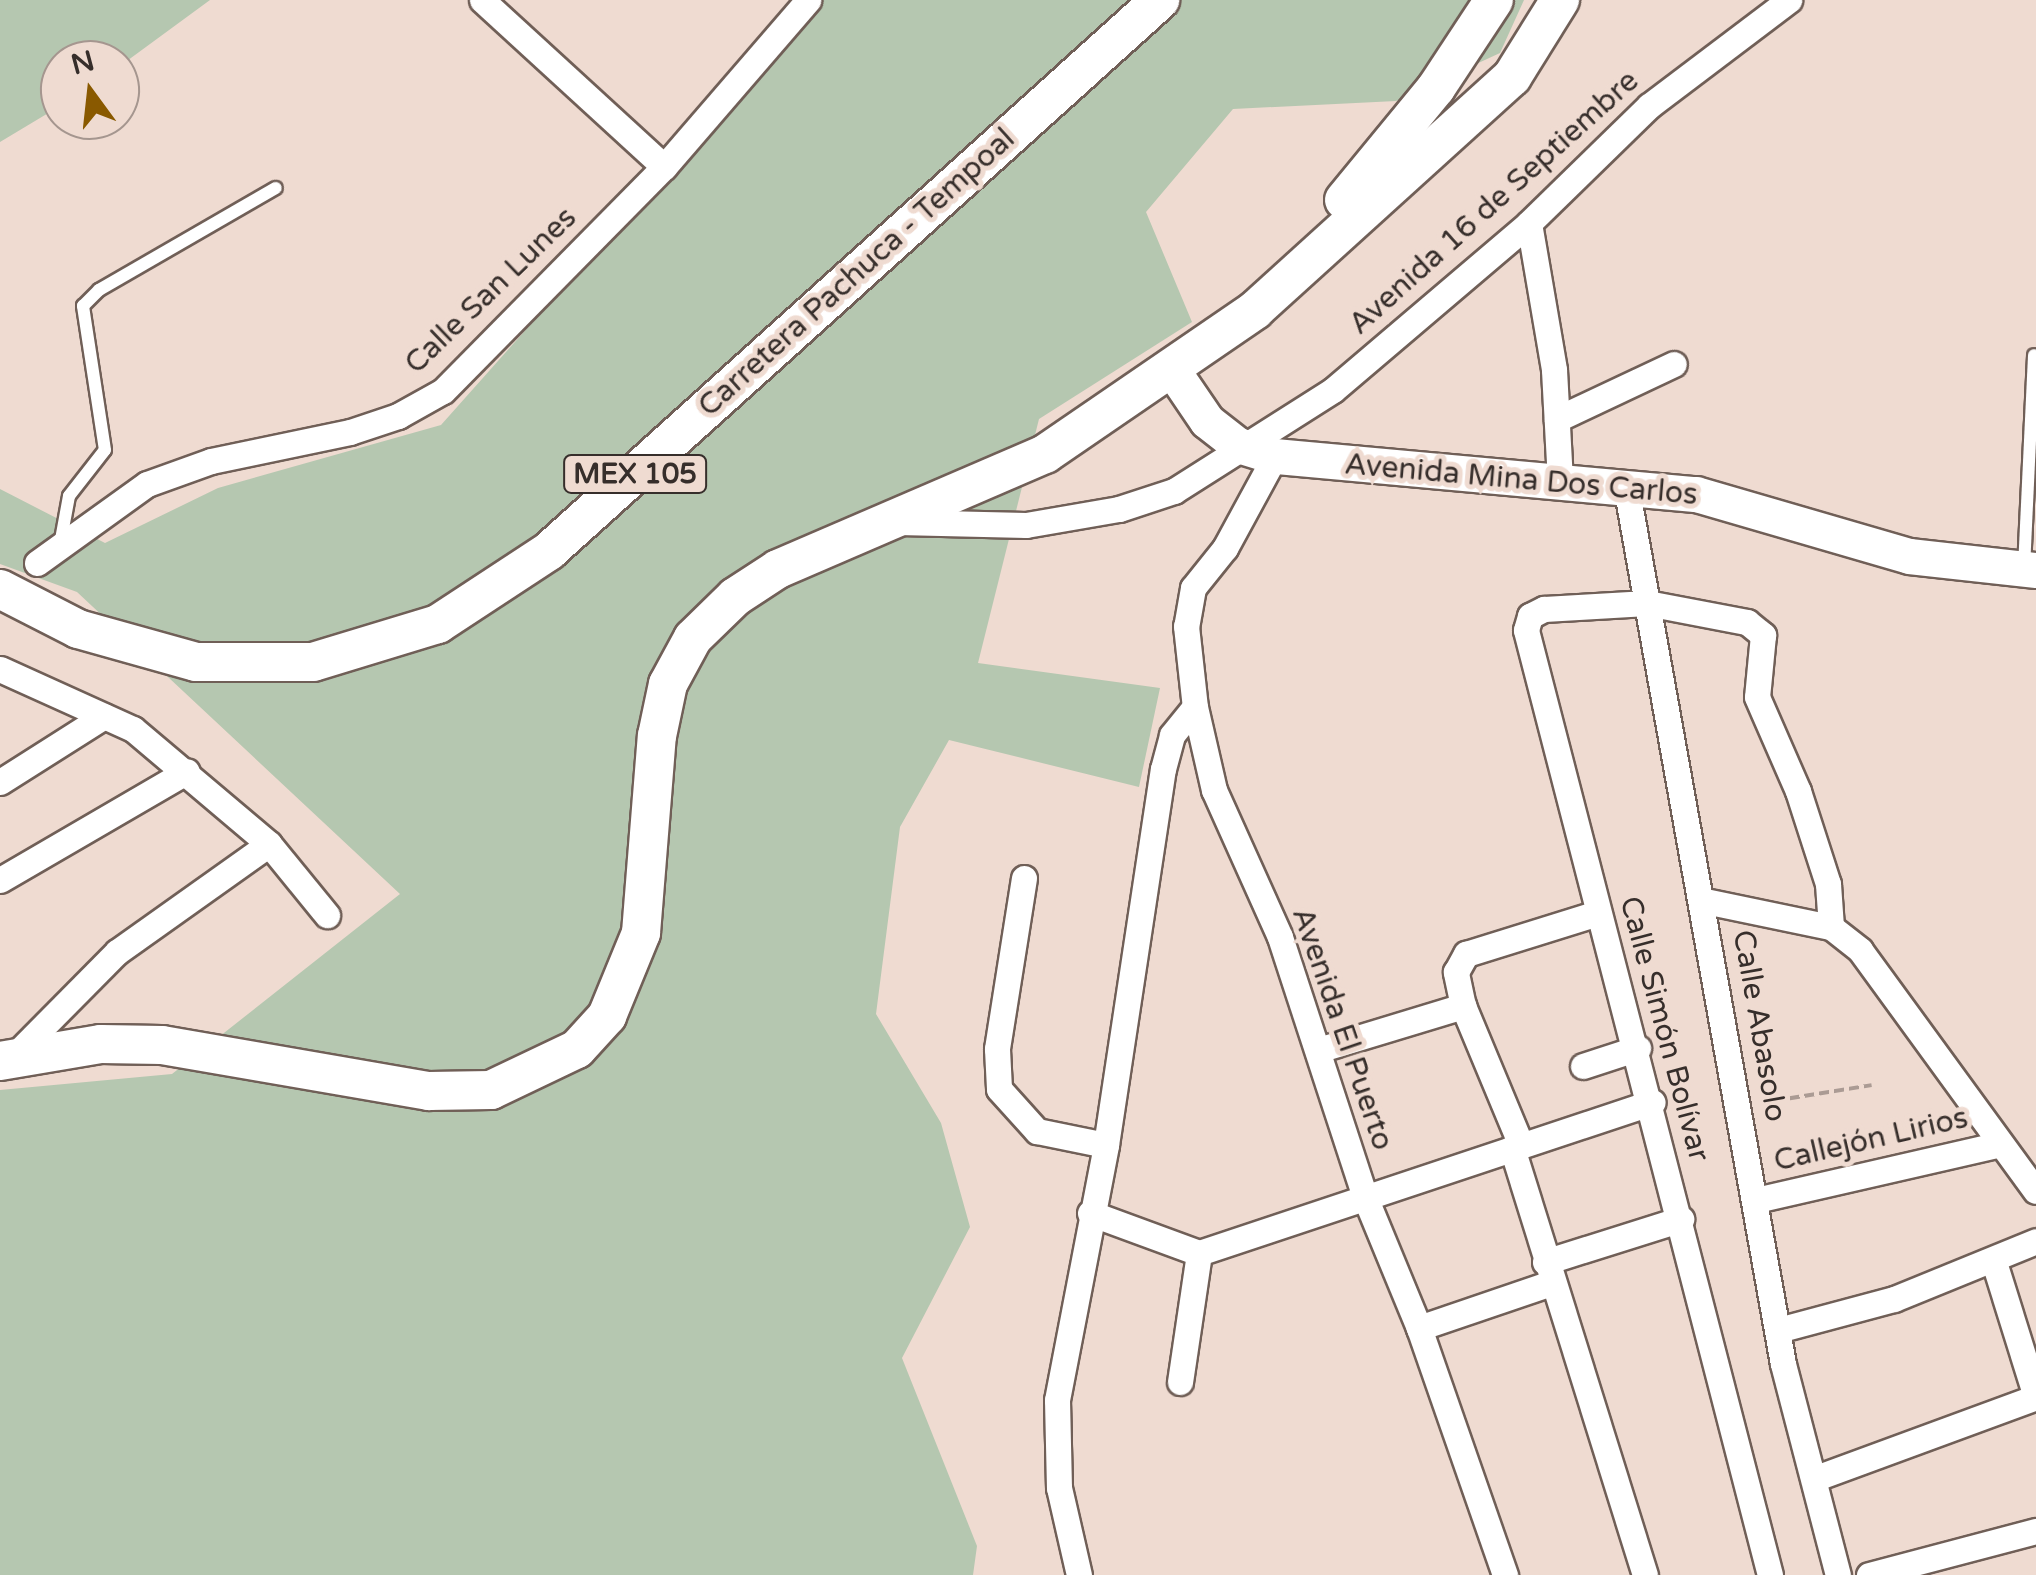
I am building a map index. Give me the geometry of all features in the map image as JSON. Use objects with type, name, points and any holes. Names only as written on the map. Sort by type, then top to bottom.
[{"type":"main road","name":"Carretera Pachuca - Tempoal","points":[[0,589],[137,650],[216,663],[313,662],[438,624],[549,551],[1160,0]]},
{"type":"main road","points":[[1256,310],[1288,255],[1374,170],[1494,0]]},
{"type":"main road","points":[[5,1060],[100,1044],[162,1045],[430,1092],[491,1090],[535,1074],[577,1050],[607,1016],[640,933],[657,736],[668,684],[694,638],[735,597],[778,569],[896,522],[1045,454],[1256,310],[1512,77],[1560,0]]},
{"type":"street","points":[[482,0],[664,167]]},
{"type":"street","name":"Calle San Lunes","points":[[37,563],[147,484],[211,461],[350,432],[398,416],[443,391],[664,167],[808,0]]},
{"type":"street","name":"Avenida 16 de Septiembre","points":[[1238,445],[1332,390],[1529,223],[1649,106],[1789,0]]},
{"type":"street","points":[[1529,223],[1557,419],[1560,480]]},
{"type":"street","points":[[1557,419],[1674,364]]},
{"type":"street","name":"Avenida Mina Dos Carlos","points":[[1173,370],[1207,421],[1238,445],[1275,456],[1696,494],[1909,556],[2030,570]]},
{"type":"street","points":[[896,522],[1026,525],[1119,509],[1174,491],[1238,445]]},
{"type":"street","name":"Avenida El Puerto","points":[[1275,456],[1225,548],[1193,588],[1186,626],[1194,707],[1214,790],[1280,937],[1365,1197],[1419,1328],[1505,1575]]},
{"type":"street","name":"Calle Abasolo","points":[[1626,486],[1705,901],[1778,1330],[1838,1575]]},
{"type":"street","points":[[1647,603],[1747,622],[1763,635],[1759,708],[1798,791],[1828,884],[1831,926]]},
{"type":"street","name":"Calle Simón Bolívar","points":[[1647,603],[1544,609],[1530,616],[1526,630],[1598,913],[1652,1102],[1770,1575]]},
{"type":"street","points":[[0,670],[104,716],[187,770],[269,844],[327,915]]},
{"type":"street","points":[[1079,1575],[1059,1488],[1058,1400],[1090,1212],[1106,1146],[1163,770],[1172,735],[1194,707]]},
{"type":"street","points":[[0,782],[104,716]]},
{"type":"street","points":[[0,880],[187,770]]},
{"type":"street","points":[[5,1060],[118,952],[269,844]]},
{"type":"street","points":[[1024,878],[997,1049],[999,1089],[1037,1131],[1106,1146]]},
{"type":"street","points":[[1705,901],[1831,926],[1860,950],[2036,1192]]},
{"type":"street","points":[[1598,913],[1466,954],[1456,972],[1463,1006],[1517,1147],[1548,1272],[1645,1575]]},
{"type":"street","points":[[1318,1050],[1463,1006]]},
{"type":"street","points":[[1583,1066],[1638,1048]]},
{"type":"street","points":[[1090,1212],[1199,1253],[1652,1102]]},
{"type":"street","name":"Callejón Lirios","points":[[1756,1200],[2001,1144]]},
{"type":"street","points":[[1419,1328],[1681,1219]]},
{"type":"street","points":[[1778,1330],[1894,1299],[1994,1262],[2036,1241]]},
{"type":"street","points":[[1180,1382],[1199,1253]]},
{"type":"street","points":[[1816,1478],[2036,1397],[1994,1262]]},
{"type":"street","points":[[1868,1575],[1945,1565],[2036,1531]]},
{"type":"lane","points":[[60,545],[69,496],[105,450],[83,306],[98,290],[276,188]]},
{"type":"lane","points":[[2030,570],[2034,356]]},
{"type":"path","points":[[1741,1106],[1872,1085]]},
{"type":"green space","points":[[0,0],[210,0],[140,51],[140,40],[40,40],[40,118],[0,142]]},
{"type":"green space","points":[[819,0],[1524,0],[1500,53],[1396,101],[1233,109],[1146,212],[1192,322],[1039,419],[978,663],[1160,688],[1139,787],[949,740],[900,827],[876,1014],[941,1123],[970,1227],[902,1358],[977,1546],[973,1575],[0,1575],[0,1090],[172,1074],[400,894],[77,592],[0,564],[0,489],[105,543],[218,488],[441,425]]}]
